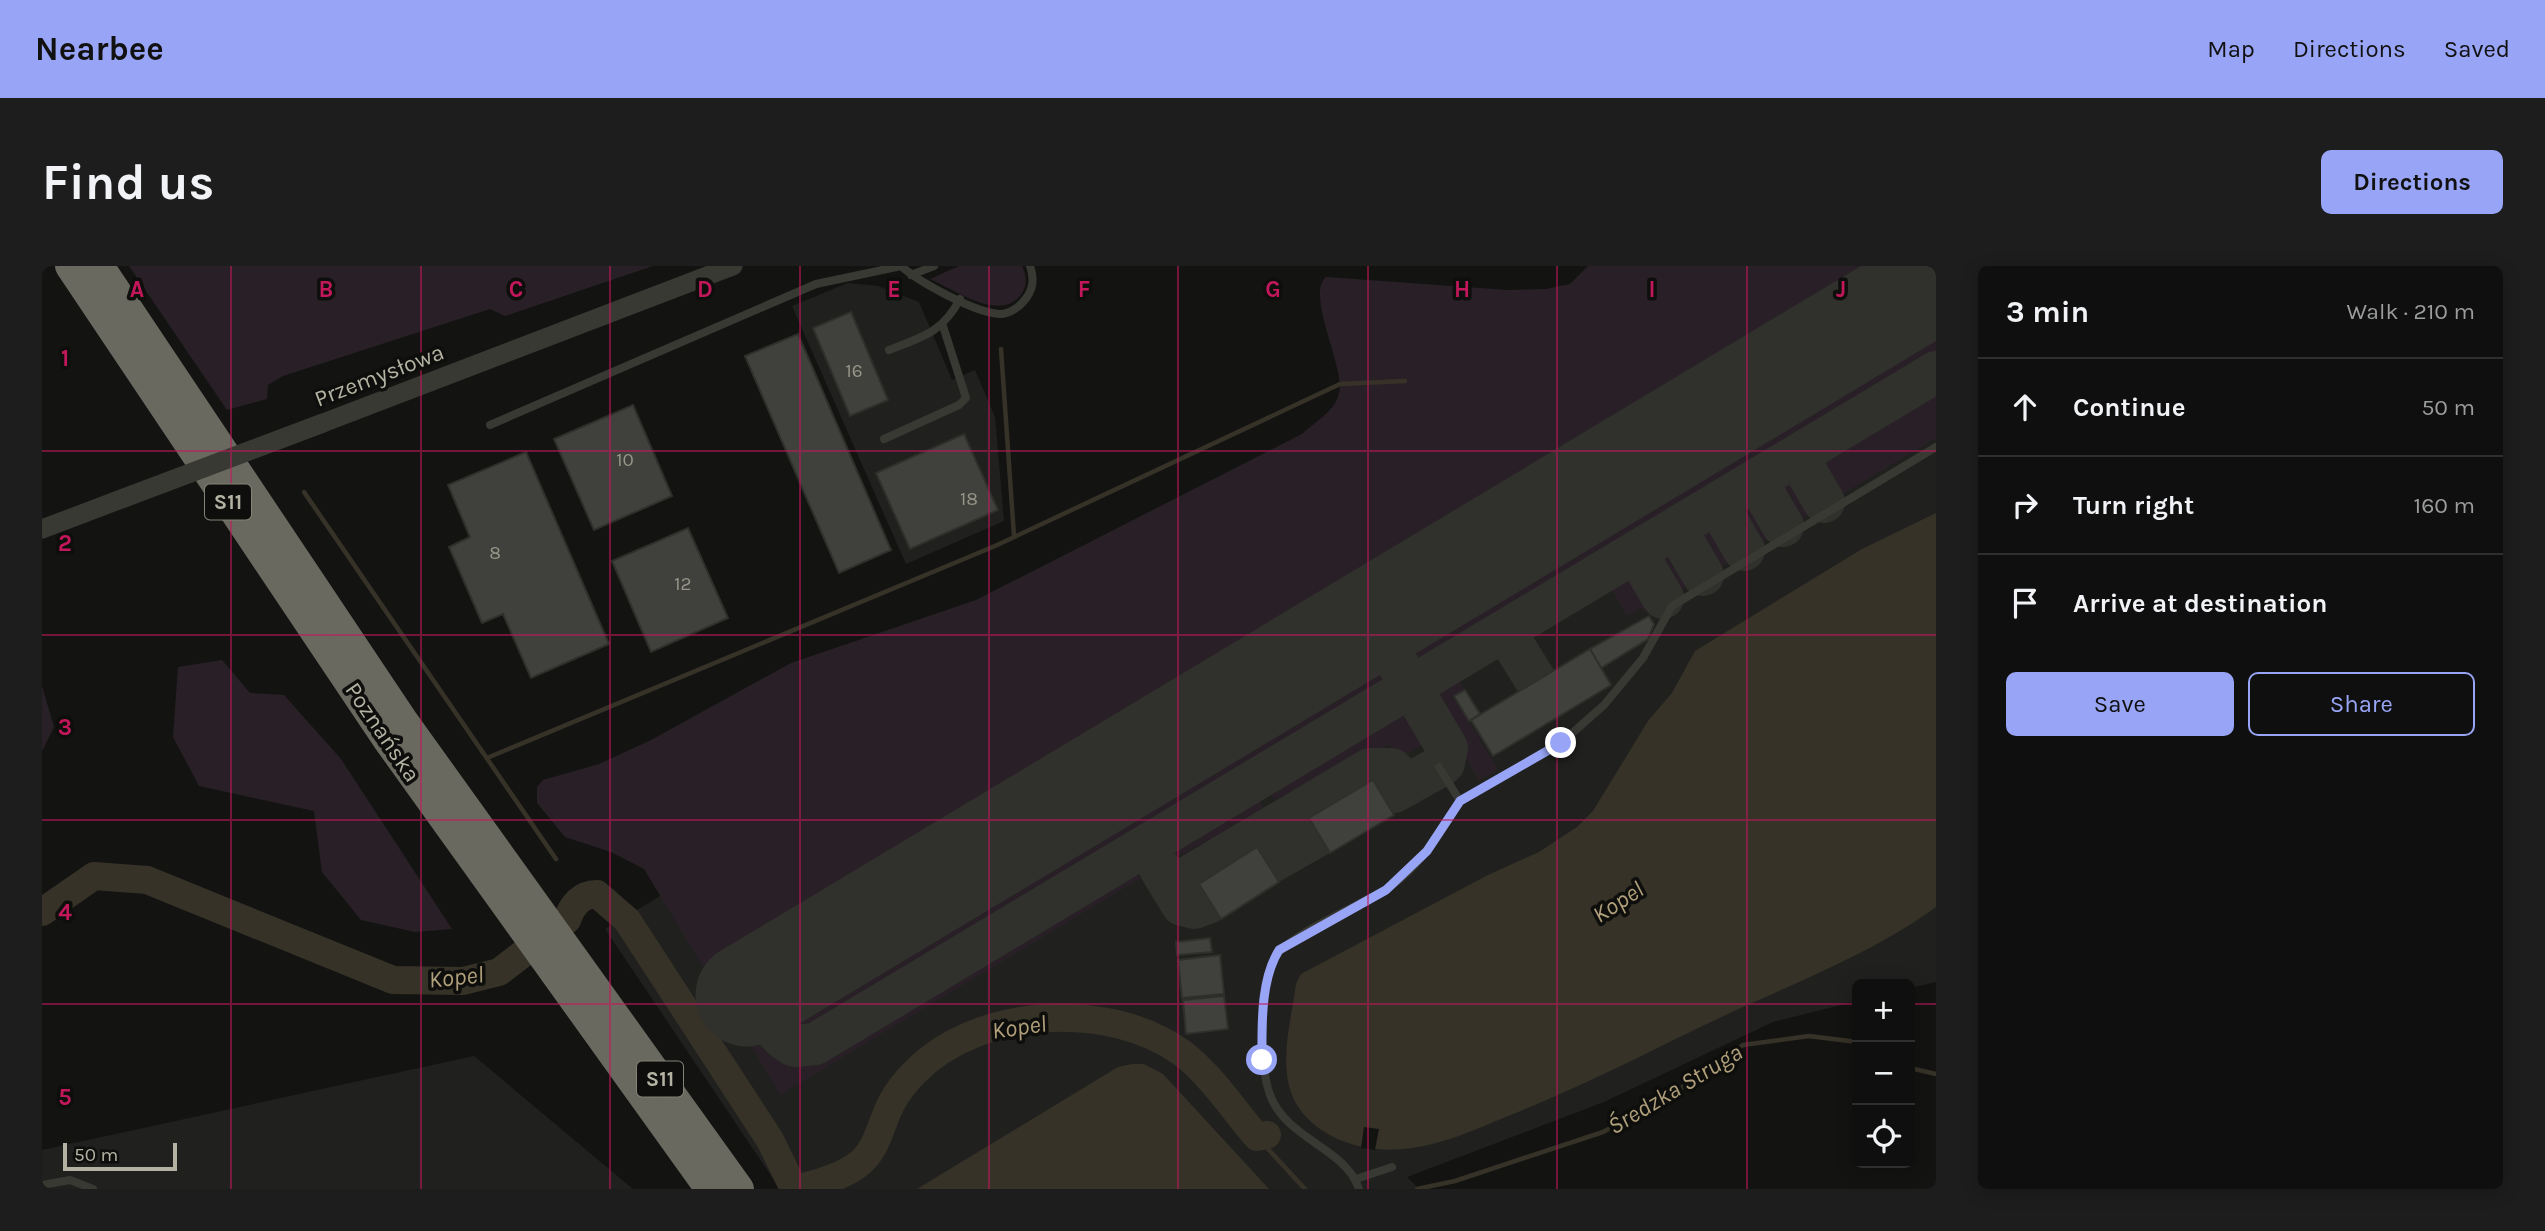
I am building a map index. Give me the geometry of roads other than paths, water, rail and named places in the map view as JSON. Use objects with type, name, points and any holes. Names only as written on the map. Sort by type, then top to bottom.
[{"type":"highway","name":"Poznańska","points":[[70,266],[387,739],[527,916],[570,976],[710,1189]]},
{"type":"highway","name":"Poznańska","points":[[100,268],[404,722],[527,916]]},
{"type":"highway","name":"Poznańska","points":[[570,976],[739,1189]]},
{"type":"street","name":"Przemysłowa","points":[[42,529],[733,266]]},
{"type":"lane","points":[[490,425],[816,284],[901,266],[911,275],[996,313],[1013,310],[1031,290],[1030,266]]},
{"type":"lane","points":[[911,275],[934,266]]},
{"type":"lane","points":[[889,351],[943,326],[960,299]]},
{"type":"lane","points":[[884,439],[959,405],[966,398],[943,326]]},
{"type":"lane","points":[[1359,1189],[1356,1179],[1344,1166],[1296,1131],[1272,1099],[1264,1074],[1262,1046],[1269,972],[1273,960],[1287,944],[1372,899],[1401,879],[1427,851],[1460,801],[1561,743],[1604,705],[1643,658],[1672,606],[1936,447]]},
{"type":"lane","points":[[1439,767],[1460,801]]},
{"type":"lane","points":[[1356,1179],[1392,1167]]},
{"type":"lane","points":[[42,1185],[70,1181],[93,1189]]},
{"type":"water","points":[[1936,513],[1936,907],[1885,940],[1828,968],[1561,1094],[1457,1137],[1417,1147],[1374,1149],[1345,1142],[1308,1119],[1292,1094],[1286,1064],[1288,1031],[1296,984],[1301,974],[1488,875],[1539,852],[1577,827],[1593,811],[1648,721],[1672,693],[1695,651],[1862,549]]},
{"type":"water","points":[[1144,1064],[1163,1074],[1269,1189],[917,1189],[1118,1067]]},
{"type":"waterway","points":[[1001,349],[1014,536]]},
{"type":"waterway","points":[[487,758],[995,546],[1340,384],[1405,381]]},
{"type":"waterway","points":[[304,492],[556,859]]},
{"type":"waterway","name":"Kopel","points":[[42,912],[94,876],[147,880],[393,980],[463,981],[499,972],[567,920],[578,901],[597,894],[627,920],[770,1140],[794,1189]]},
{"type":"waterway","name":"Kopel","points":[[797,1189],[842,1174],[863,1160],[874,1145],[888,1110],[900,1090],[915,1072],[942,1050],[973,1034],[1008,1023],[1045,1018],[1118,1024],[1152,1036],[1193,1062],[1257,1137],[1267,1135]]},
{"type":"waterway","name":"Średzka Struga","points":[[1417,1189],[1455,1181],[1603,1132],[1671,1095],[1743,1045],[1809,1036],[1852,1041]]},
{"type":"waterway","name":"Średzka Struga","points":[[1915,1069],[1936,1074]]},
{"type":"waterway","name":"Średzka Struga","points":[[1257,1137],[1305,1189]]}]
